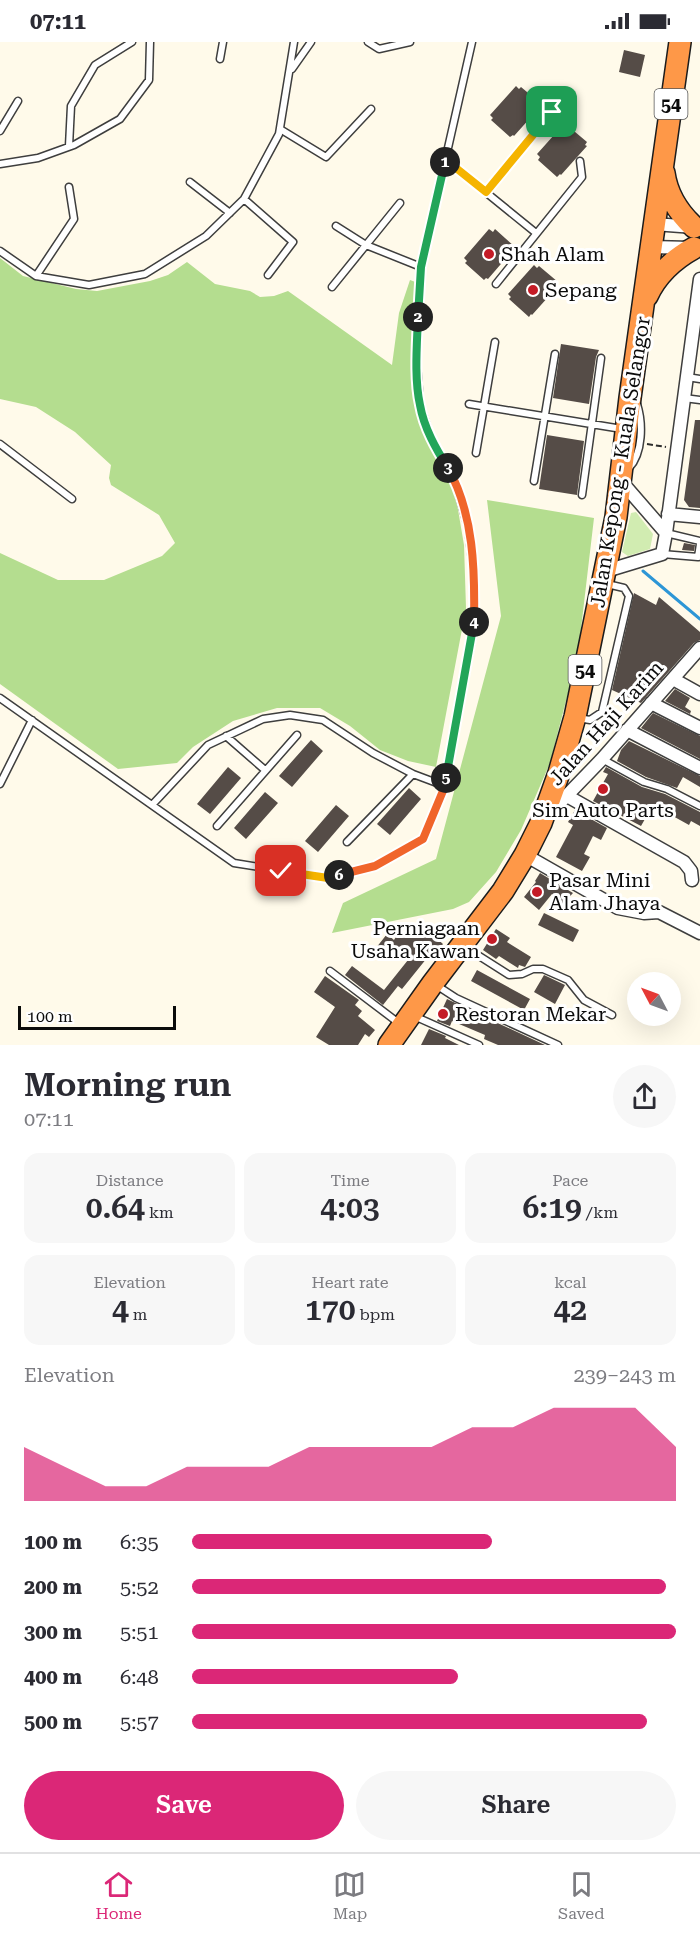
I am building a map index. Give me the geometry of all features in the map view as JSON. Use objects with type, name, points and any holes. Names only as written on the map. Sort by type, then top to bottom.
[{"type":"highway","name":"Jalan Kepong - Kuala Selangor","points":[[389,1045],[503,891],[541,823],[559,773],[574,717],[605,577],[620,479],[632,436],[630,398],[680,42]]},
{"type":"highway","points":[[643,306],[649,291],[663,272],[697,237],[672,200],[663,166]]},
{"type":"street","points":[[654,224],[697,237]]},
{"type":"street","points":[[651,247],[697,237]]},
{"type":"street","points":[[605,577],[662,554],[700,279]]},
{"type":"street","points":[[620,479],[666,533]]},
{"type":"street","points":[[668,514],[700,517]]},
{"type":"street","name":"Jalan Haji Karim","points":[[541,823],[602,759],[700,648]]},
{"type":"street","points":[[673,679],[700,694]]},
{"type":"street","points":[[651,703],[700,728]]},
{"type":"street","points":[[627,729],[700,768]]},
{"type":"street","points":[[567,796],[684,862],[691,871],[692,880]]},
{"type":"street","points":[[525,855],[618,908],[644,913],[659,912],[700,933]]},
{"type":"lane","points":[[69,146],[71,105],[95,65],[132,42]]},
{"type":"lane","points":[[0,164],[38,158],[69,146],[120,119],[149,80],[150,42]]},
{"type":"lane","points":[[220,59],[223,42]]},
{"type":"lane","points":[[0,251],[36,276],[89,285],[145,274],[206,236],[244,199],[279,134],[294,42]]},
{"type":"lane","points":[[290,72],[311,42]]},
{"type":"lane","points":[[368,42],[378,50],[410,42]]},
{"type":"lane","points":[[0,698],[234,863],[328,878],[375,866],[423,839],[445,786],[474,627],[474,576],[468,527],[456,482],[432,441],[420,405],[416,351],[421,267],[472,42]]},
{"type":"lane","points":[[0,131],[18,101]]},
{"type":"lane","points":[[280,129],[326,157],[371,109]]},
{"type":"lane","points":[[486,192],[552,112]]},
{"type":"lane","points":[[446,160],[536,233]]},
{"type":"lane","points":[[496,284],[582,177],[580,161]]},
{"type":"lane","points":[[190,182],[230,213]]},
{"type":"lane","points":[[36,276],[74,219],[69,188]]},
{"type":"lane","points":[[244,199],[293,242],[268,275]]},
{"type":"lane","points":[[332,286],[400,203]]},
{"type":"lane","points":[[336,226],[366,245],[421,267]]},
{"type":"lane","points":[[476,453],[495,342]]},
{"type":"lane","points":[[534,481],[555,354]]},
{"type":"lane","points":[[582,495],[601,358]]},
{"type":"lane","points":[[686,377],[700,379]]},
{"type":"lane","points":[[683,398],[700,400]]},
{"type":"lane","points":[[469,404],[592,424],[632,436]]},
{"type":"lane","points":[[0,444],[72,500]]},
{"type":"lane","points":[[662,554],[698,557],[700,542],[666,533]]},
{"type":"lane","points":[[152,805],[208,745],[263,719],[290,715],[323,720],[373,753],[413,774],[445,786]]},
{"type":"lane","points":[[0,784],[32,720]]},
{"type":"lane","points":[[217,825],[297,735]]},
{"type":"lane","points":[[226,736],[265,770]]},
{"type":"lane","points":[[602,759],[644,782],[667,789],[700,806]]},
{"type":"lane","points":[[347,842],[413,774]]},
{"type":"lane","points":[[462,946],[509,975],[522,974],[533,969],[551,972],[568,980],[584,1000],[612,1015]]},
{"type":"lane","points":[[330,971],[407,1020],[479,1045]]},
{"type":"lane","points":[[433,983],[456,998],[558,1045]]},
{"type":"path","points":[[632,436],[677,448]]},
{"type":"green space","points":[[0,258],[23,276],[76,289],[97,291],[150,281],[168,275],[187,262],[215,284],[250,291],[260,297],[274,296],[288,291],[392,365],[399,313],[410,280],[418,283],[412,345],[414,391],[422,427],[455,492],[464,545],[466,608],[436,767],[408,761],[380,750],[350,726],[320,708],[277,708],[233,721],[193,747],[177,763],[118,769],[0,684],[0,553],[58,580],[104,580],[162,556],[175,543],[159,515],[111,485],[109,478],[111,465],[75,432],[36,407],[0,399]]},
{"type":"green space","points":[[487,500],[594,518],[578,654],[550,763],[521,830],[496,872],[469,902],[453,909],[332,933],[343,903],[436,859],[501,616]]},
{"type":"green space","points":[[636,512],[653,534],[650,549],[628,556],[622,552],[631,513]]},
{"type":"building","points":[[624,50],[645,55],[640,77],[619,72]]},
{"type":"building","points":[[516,86],[519,89],[521,87],[540,103],[538,105],[540,107],[514,136],[510,137],[491,120],[493,118],[490,115]]},
{"type":"building","points":[[563,125],[566,128],[568,126],[587,142],[585,145],[587,146],[557,177],[538,160],[540,157],[537,154]]},
{"type":"building","name":"Shah Alam","points":[[489,229],[493,232],[495,229],[514,246],[488,279],[484,280],[465,263],[467,261],[464,258]]},
{"type":"building","name":"Sepang","points":[[534,265],[537,268],[539,266],[558,282],[556,285],[558,286],[529,317],[509,299],[511,297],[508,294]]},
{"type":"building","points":[[561,344],[599,350],[589,404],[553,398]]},
{"type":"building","points":[[695,420],[700,420],[700,508],[689,507],[684,500]]},
{"type":"building","points":[[547,435],[584,441],[577,495],[539,489]]},
{"type":"building","points":[[684,543],[695,545],[694,551],[682,550]]},
{"type":"building","points":[[634,593],[656,605],[659,597],[700,632],[700,640],[694,643],[641,703],[612,690]]},
{"type":"building","points":[[675,689],[690,698],[685,707],[691,711],[690,714],[665,701]]},
{"type":"building","points":[[653,713],[700,736],[700,759],[641,728]]},
{"type":"building","points":[[311,740],[323,751],[292,787],[279,776]]},
{"type":"building","points":[[629,741],[700,776],[700,787],[683,777],[677,788],[646,777],[617,761],[621,750]]},
{"type":"building","points":[[228,767],[241,778],[210,814],[197,804]]},
{"type":"building","points":[[606,767],[642,787],[665,794],[700,812],[700,826],[691,821],[689,825],[653,805],[641,826],[593,801],[608,774],[603,772]]},
{"type":"building","points":[[409,788],[421,799],[390,835],[377,824]]},
{"type":"building","points":[[265,792],[278,803],[246,839],[234,828]]},
{"type":"building","points":[[336,805],[349,816],[318,852],[305,841]]},
{"type":"building","points":[[575,810],[607,828],[601,840],[593,836],[584,854],[590,857],[582,871],[556,857],[573,825],[568,822]]},
{"type":"building","points":[[540,873],[573,893],[563,904],[552,894],[539,910],[524,897]]},
{"type":"building","points":[[544,913],[579,930],[573,942],[538,925]]},
{"type":"building","points":[[410,927],[419,934],[424,927],[443,944],[434,955],[431,953],[402,989],[398,986],[383,1005],[345,975],[352,966],[384,990],[408,960],[398,952],[384,954],[376,948],[387,934],[394,940],[397,935],[401,938]]},
{"type":"building","points":[[496,929],[510,938],[507,942],[531,957],[525,967],[519,965],[518,968],[499,956],[496,959],[483,950]]},
{"type":"building","points":[[477,970],[530,999],[524,1010],[471,981]]},
{"type":"building","points":[[544,975],[565,985],[555,1004],[534,992]]},
{"type":"building","points":[[325,976],[359,1000],[355,1005],[362,1011],[358,1016],[375,1030],[369,1037],[365,1034],[358,1045],[329,1045],[316,1037],[335,1007],[314,992]]},
{"type":"building","points":[[447,999],[545,1045],[498,1045],[484,1039],[485,1035],[452,1021],[450,1026],[437,1021]]},
{"type":"building","points":[[429,1029],[446,1036],[445,1038],[459,1045],[421,1045]]},
{"type":"waterway","points":[[643,571],[700,619]]},
{"type":"place","name":"Shah Alam","points":[[489,254]]},
{"type":"place","name":"Sepang","points":[[533,290]]},
{"type":"place","name":"Sim Auto Parts","points":[[603,789]]},
{"type":"place","name":"Pasar Mini Alam Jhaya","points":[[537,892]]},
{"type":"place","name":"Perniagaan Usaha Kawan","points":[[492,939]]},
{"type":"place","name":"Restoran Mekar","points":[[443,1014]]},
{"type":"route","points":[[281,871],[328,878],[375,866],[423,839],[445,786],[474,627],[474,576],[468,527],[456,482],[432,441],[420,405],[416,351],[421,267],[446,160],[486,192],[552,112]]}]
